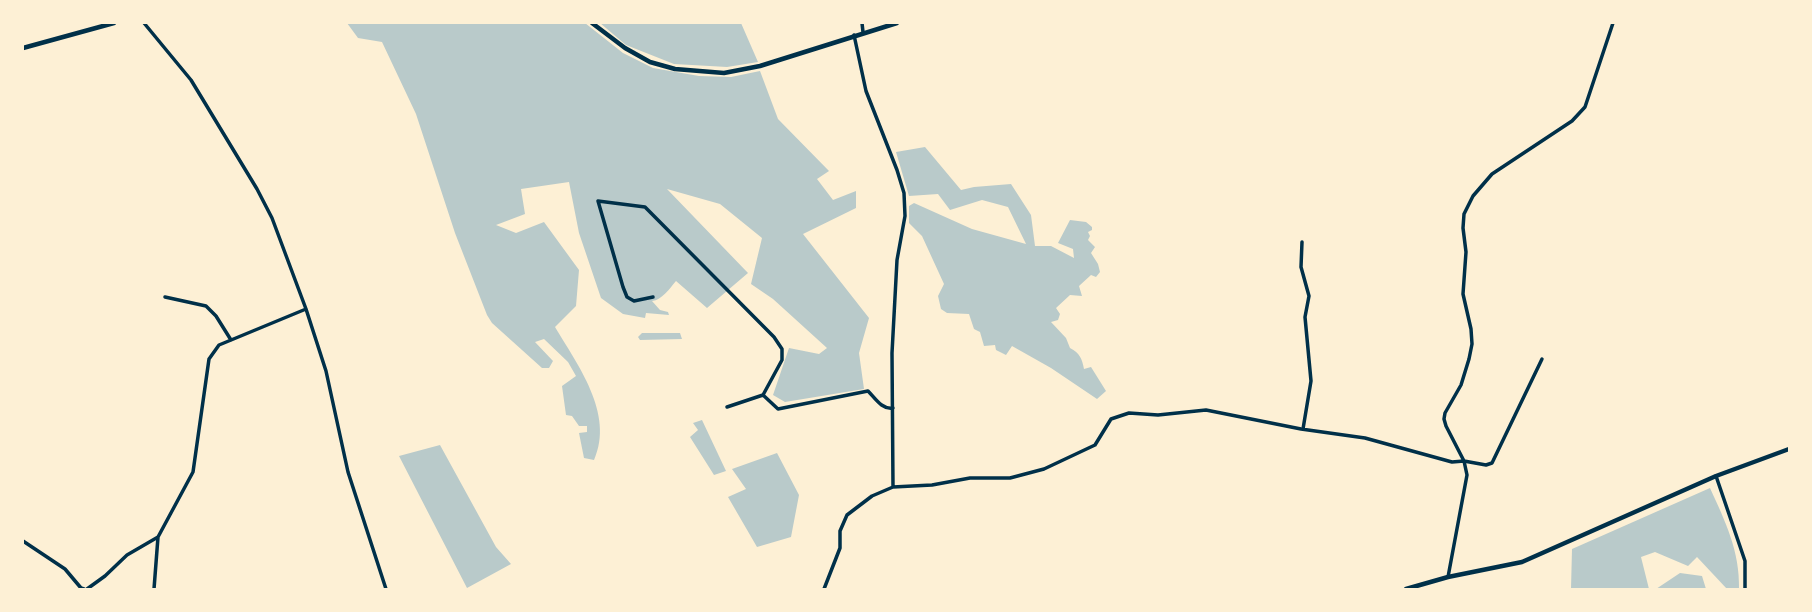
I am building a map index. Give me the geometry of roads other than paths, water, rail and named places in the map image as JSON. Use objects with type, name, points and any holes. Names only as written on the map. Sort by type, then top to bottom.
[{"type":"street","points":[[23,48],[114,23]]},
{"type":"street","points":[[144,23],[191,80],[257,189],[272,218],[306,309],[326,371],[348,472],[386,589]]},
{"type":"street","points":[[592,23],[624,48],[650,62],[674,69],[724,74],[760,66],[863,32],[897,23]]},
{"type":"street","points":[[862,23],[863,32]]},
{"type":"street","points":[[1448,577],[1468,475],[1464,461],[1446,426],[1444,418],[1461,385],[1472,344],[1472,328],[1464,294],[1466,252],[1463,228],[1464,214],[1472,196],[1492,174],[1572,121],[1585,107],[1613,23]]},
{"type":"street","points":[[854,36],[866,91],[898,170],[904,192],[906,216],[897,260],[892,353],[893,487]]},
{"type":"street","points":[[653,297],[634,301],[627,297],[598,201],[645,207],[774,337],[782,349],[782,360],[763,395],[727,407]]},
{"type":"street","points":[[1302,242],[1300,260],[1302,275],[1309,296],[1305,318],[1311,381],[1303,429]]},
{"type":"street","points":[[165,296],[206,306],[216,316],[231,340]]},
{"type":"street","points":[[154,589],[158,537],[193,472],[209,359],[219,345],[306,309]]},
{"type":"street","points":[[824,589],[840,548],[840,531],[847,515],[872,496],[893,487],[932,485],[970,478],[1010,478],[1044,469],[1095,445],[1111,419],[1129,413],[1158,415],[1206,410],[1303,429],[1365,438],[1452,462],[1464,461],[1486,465],[1492,463],[1542,359]]},
{"type":"street","points":[[763,395],[778,409],[868,391],[883,407],[888,409],[893,408]]},
{"type":"street","points":[[1406,589],[1448,577],[1522,562],[1716,476],[1789,449]]},
{"type":"street","points":[[1716,476],[1745,560],[1745,589]]},
{"type":"street","points":[[87,589],[105,576],[128,555],[158,537]]},
{"type":"street","points":[[23,541],[65,569],[81,588],[84,589]]}]
